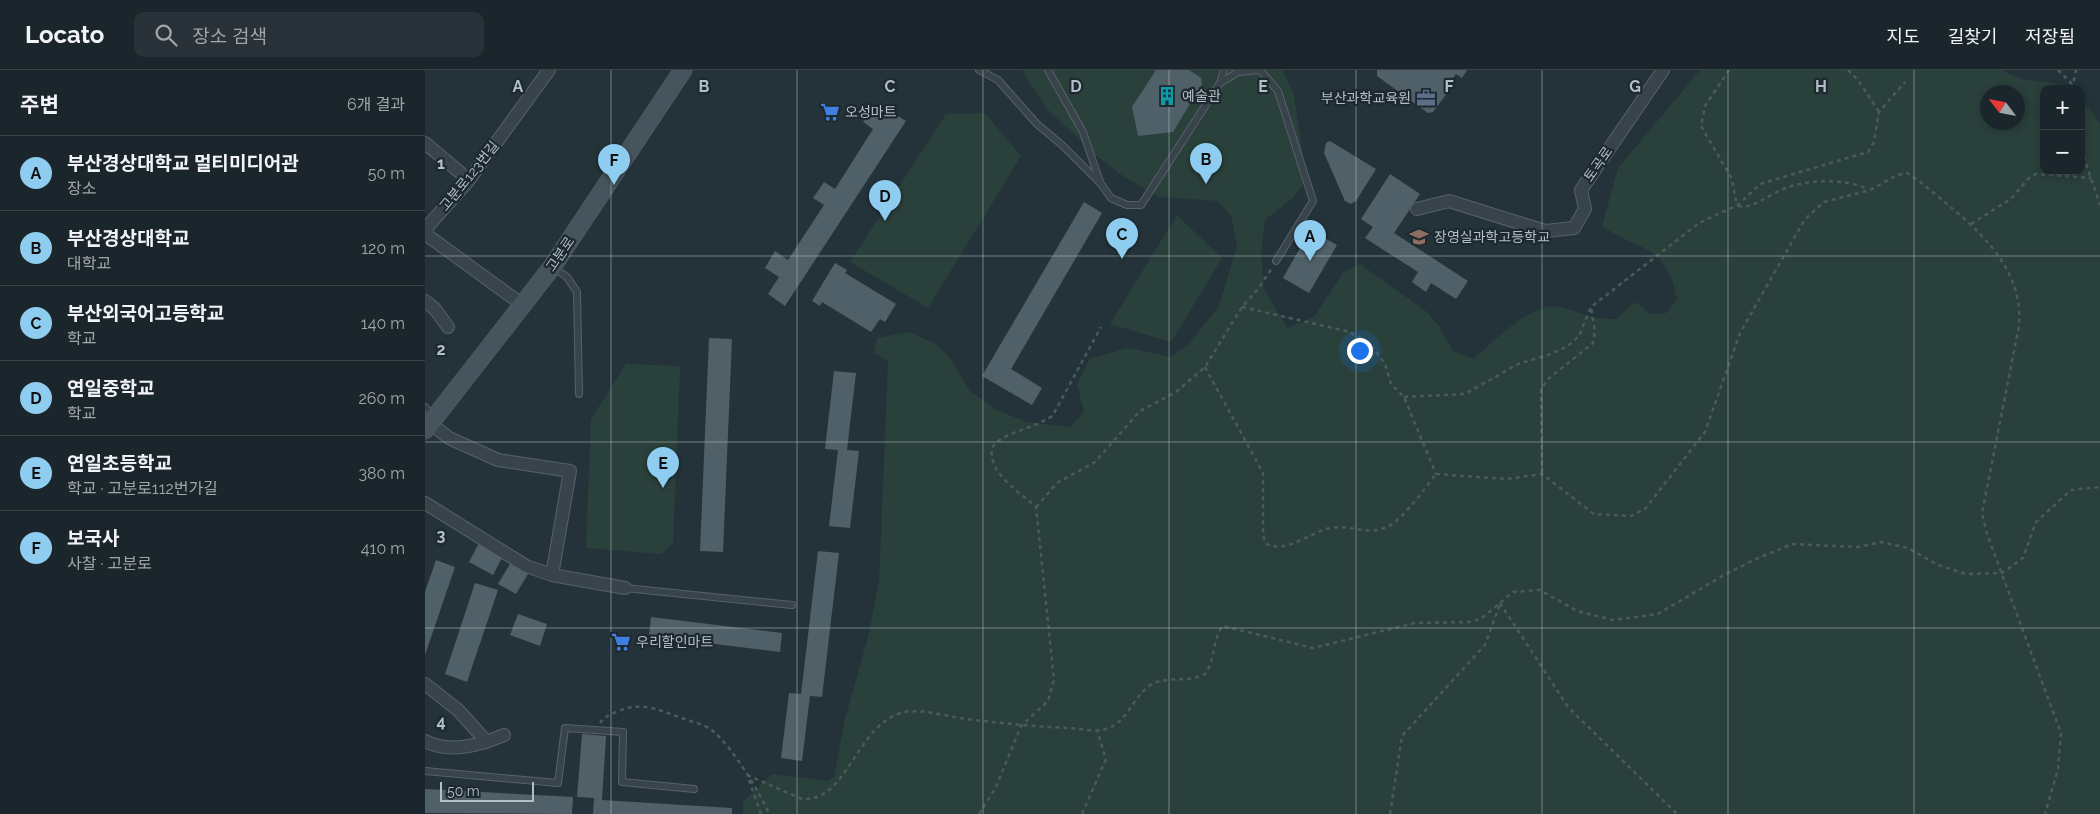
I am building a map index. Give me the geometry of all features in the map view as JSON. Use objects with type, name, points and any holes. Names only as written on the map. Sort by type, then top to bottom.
[{"type":"main road","name":"고분로","points":[[429,419],[552,267],[683,70]]},
{"type":"street","name":"고분로123번길","points":[[523,305],[428,236],[426,228],[469,180],[549,70]]},
{"type":"street","name":"토곡로","points":[[1417,209],[1449,202],[1545,232],[1574,228],[1585,209],[1581,190],[1663,70]]},
{"type":"street","points":[[425,143],[469,180]]},
{"type":"street","points":[[425,302],[435,309],[448,327]]},
{"type":"street","points":[[429,419],[449,438],[498,460],[570,471],[552,575]]},
{"type":"street","points":[[425,503],[525,566],[552,575],[625,588]]},
{"type":"street","points":[[425,684],[458,710],[487,742]]},
{"type":"street","points":[[425,741],[452,748],[487,742],[504,735]]},
{"type":"lane","points":[[979,70],[998,80],[1037,124],[1062,145],[1101,184],[1111,198],[1127,205],[1141,205],[1220,83],[1224,70]]},
{"type":"lane","points":[[1048,70],[1083,132],[1101,184]]},
{"type":"lane","points":[[1220,83],[1238,72],[1259,70],[1278,91],[1313,201],[1276,261]]},
{"type":"lane","points":[[552,267],[567,277],[577,292],[579,394]]},
{"type":"lane","points":[[625,588],[792,605]]},
{"type":"lane","points":[[425,771],[558,783],[565,728],[595,730],[623,732],[622,782],[694,789]]},
{"type":"path","points":[[1729,70],[1705,106],[1701,126],[1732,179],[1737,206]]},
{"type":"path","points":[[1848,70],[1879,112]]},
{"type":"path","points":[[2059,70],[2072,84]]},
{"type":"path","points":[[2072,84],[2076,70]]},
{"type":"path","points":[[1737,206],[1754,189],[1765,182],[1868,152],[1874,142],[1879,112],[1905,82]]},
{"type":"path","points":[[2085,161],[2100,205]]},
{"type":"path","points":[[1436,474],[1506,479],[1542,474],[1587,510],[1599,516],[1631,516],[1645,509],[1705,432],[1740,333],[1805,220],[1825,202],[1870,190],[1897,174],[1907,173],[1971,224],[2002,259],[2020,312],[1982,513],[1987,534],[2061,733],[2058,769],[2045,814]]},
{"type":"path","points":[[1971,224],[2011,199],[2036,174],[2091,178]]},
{"type":"path","points":[[1404,397],[1465,394],[1518,364],[1559,350],[1579,336],[1591,307],[1699,223],[1737,206],[1751,205],[1781,189],[1805,184],[1845,182],[1870,190]]},
{"type":"path","points":[[1036,507],[1057,483],[1095,462],[1140,410],[1176,392],[1205,367],[1242,307],[1262,284],[1276,261]]},
{"type":"path","points":[[1242,307],[1354,334],[1382,357],[1391,384],[1404,397],[1436,474]]},
{"type":"path","points":[[1542,474],[1541,389],[1548,379],[1593,343],[1595,331],[1591,307]]},
{"type":"path","points":[[979,814],[991,796],[1021,726],[1047,702],[1054,680],[1036,507],[997,470],[992,459],[992,448],[1000,440],[1042,423],[1053,415],[1101,327]]},
{"type":"path","points":[[1205,367],[1263,473],[1263,534],[1265,543],[1270,546],[1284,545],[1331,528],[1370,531],[1387,527],[1399,518],[1436,474]]},
{"type":"path","points":[[747,775],[792,796],[809,800],[821,796],[833,786],[875,729],[904,712],[1021,726],[1107,729],[1116,725],[1140,693],[1152,684],[1175,678],[1191,679],[1205,674],[1211,663],[1219,632],[1223,626],[1285,641],[1302,648],[1313,648],[1415,623],[1472,622],[1482,618],[1513,592],[1541,590],[1577,611],[1613,620],[1658,614],[1756,558],[1792,544],[1858,547],[1881,542],[1908,548],[1938,565],[1966,574],[2002,573],[2023,558],[2036,522],[2071,490],[2100,487]]},
{"type":"path","points":[[1390,814],[1403,736],[1485,645],[1500,603]]},
{"type":"path","points":[[1500,603],[1568,707],[1677,814]]},
{"type":"path","points":[[595,730],[603,718],[630,706],[655,709],[712,730],[761,795],[769,814]]},
{"type":"path","points":[[1083,814],[1106,759],[1097,730]]},
{"type":"path","points":[[747,775],[761,814]]},
{"type":"green space","points":[[1022,70],[1282,70],[1294,94],[1306,180],[1293,198],[1265,220],[1261,253],[1264,290],[1288,328],[1314,317],[1343,273],[1360,264],[1427,312],[1439,326],[1453,351],[1474,359],[1502,333],[1525,316],[1537,310],[1560,307],[1600,318],[1616,319],[1635,302],[1651,314],[1666,313],[1677,300],[1673,282],[1667,268],[1659,259],[1640,246],[1602,226],[1618,168],[1700,70],[2002,70],[2027,80],[2060,85],[2040,85],[2040,175],[2085,175],[2085,103],[2100,123],[2100,814],[743,814],[743,802],[772,774],[828,781],[834,777],[845,719],[868,637],[879,582],[888,362],[874,352],[877,338],[910,332],[937,345],[949,357],[970,391],[997,410],[1027,422],[1070,427],[1084,412],[1077,384],[1090,359],[1128,348],[1171,357],[1189,344],[1219,306],[1237,247],[1231,216],[1218,201],[1159,197],[1123,176],[1099,158],[1046,108]]},
{"type":"green space","points":[[985,113],[1021,156],[928,308],[850,262],[946,114]]},
{"type":"green space","points":[[1177,215],[1222,258],[1171,342],[1110,324]]},
{"type":"green space","points":[[626,364],[680,366],[673,544],[661,554],[586,548],[591,419]]},
{"type":"building","name":"예술관","points":[[1156,70],[1189,70],[1201,78],[1202,84],[1173,132],[1138,136],[1132,107]]},
{"type":"building","name":"부산과학교육원","points":[[1377,70],[1467,70],[1462,78],[1456,74],[1453,78],[1454,84],[1433,112],[1428,113],[1377,76]]},
{"type":"building","points":[[872,109],[885,117],[890,111],[906,121],[785,306],[768,294],[779,277],[765,268],[775,251],[788,260],[824,205],[813,198],[824,182],[835,189],[873,129],[863,122]]},
{"type":"building","points":[[1330,141],[1376,169],[1356,201],[1351,204],[1345,201],[1324,153],[1326,143]]},
{"type":"building","points":[[1390,174],[1420,194],[1394,233],[1468,281],[1456,299],[1431,283],[1426,292],[1412,282],[1418,272],[1365,238],[1373,227],[1361,219]]},
{"type":"building","points":[[1084,202],[1102,213],[1011,369],[1042,388],[1032,405],[982,376]]},
{"type":"building","points":[[1310,230],[1337,245],[1309,293],[1283,278]]},
{"type":"building","points":[[835,263],[847,270],[845,273],[896,304],[885,322],[880,319],[871,332],[822,302],[820,306],[812,301]]},
{"type":"building","points":[[709,338],[732,339],[723,552],[700,551]]},
{"type":"building","points":[[834,371],[856,373],[847,450],[859,451],[850,528],[829,526],[838,450],[825,449]]},
{"type":"building","points":[[480,541],[504,554],[493,575],[469,562]]},
{"type":"building","points":[[818,551],[839,553],[822,697],[810,696],[802,761],[781,758],[789,693],[801,694]]},
{"type":"building","points":[[513,559],[531,569],[516,594],[498,584]]},
{"type":"building","points":[[436,560],[455,567],[425,655],[425,592]]},
{"type":"building","points":[[475,583],[498,590],[467,682],[445,674]]},
{"type":"building","points":[[518,614],[547,624],[540,646],[510,635]]},
{"type":"building","points":[[651,617],[782,633],[780,652],[649,636]]},
{"type":"building","points":[[582,734],[606,736],[602,800],[732,808],[732,814],[593,814],[594,798],[577,797]]},
{"type":"building","points":[[425,789],[573,797],[572,814],[425,813]]},
{"type":"place","name":"예술관","points":[[1167,96]]},
{"type":"place","name":"부산과학교육원","points":[[1426,98]]},
{"type":"place","name":"오성마트","points":[[830,112]]},
{"type":"place","name":"부산경상대학교","points":[[1206,184]]},
{"type":"place","name":"보국사","points":[[614,185]]},
{"type":"place","name":"연일중학교","points":[[885,221]]},
{"type":"place","name":"장영실과학고등학교","points":[[1419,237]]},
{"type":"place","name":"부산외국어고등학교","points":[[1122,259]]},
{"type":"place","name":"부산경상대학교 멀티미디어관","points":[[1310,261]]},
{"type":"place","name":"연일초등학교","points":[[663,488]]},
{"type":"place","name":"우리할인마트","points":[[621,642]]}]
